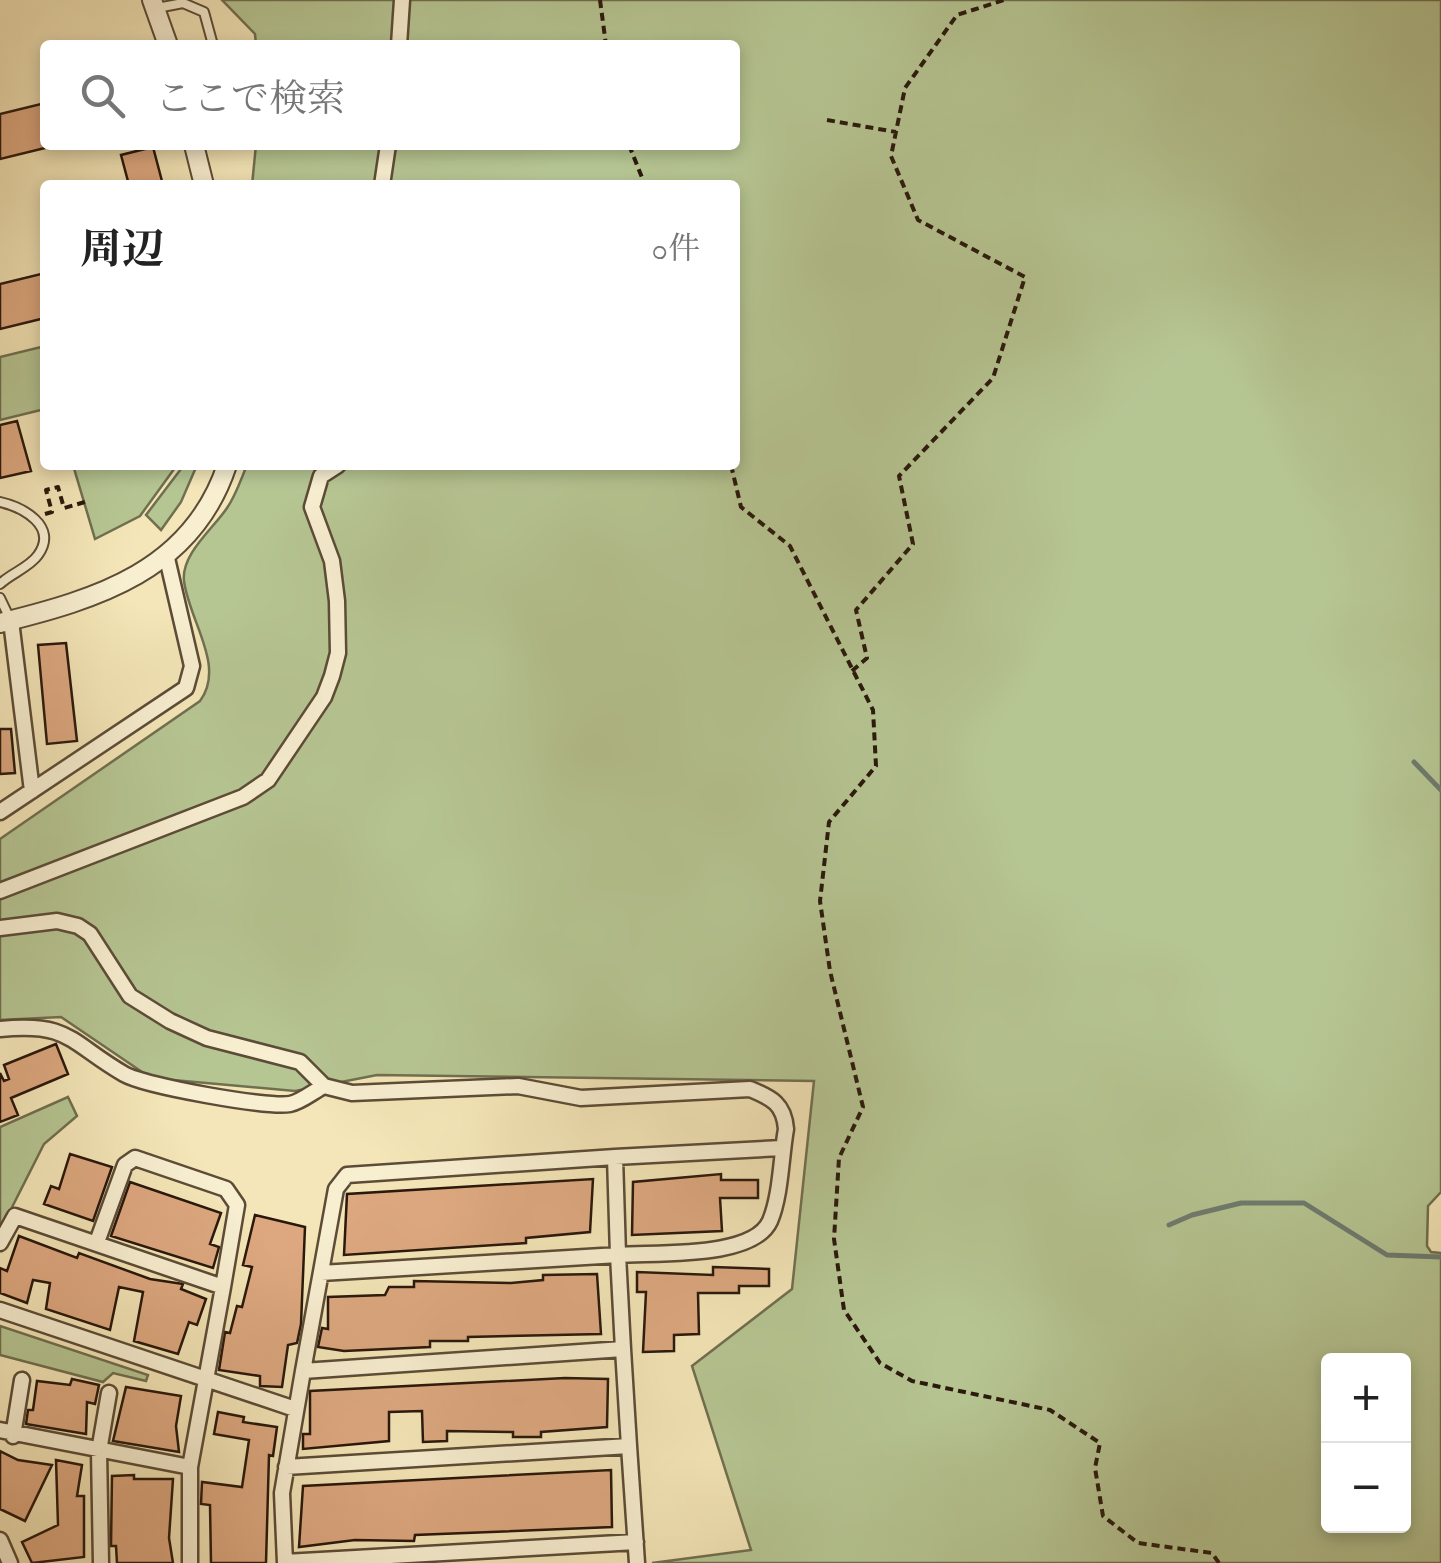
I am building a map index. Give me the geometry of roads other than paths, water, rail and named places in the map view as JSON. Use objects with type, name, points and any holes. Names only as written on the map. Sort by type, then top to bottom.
[{"type":"street","points":[[399,40],[402,0]]},
{"type":"street","points":[[155,4],[166,40]]},
{"type":"street","points":[[195,150],[203,180]]},
{"type":"street","points":[[383,180],[387,150]]},
{"type":"street","points":[[32,791],[6,622],[108,592],[137,578],[194,524],[224,470]]},
{"type":"street","points":[[0,891],[242,796],[268,780],[324,697],[338,653],[332,561],[312,507],[321,476],[330,470]]},
{"type":"street","points":[[0,812],[186,688],[192,666],[166,554]]},
{"type":"street","points":[[0,928],[56,921],[78,926],[90,934],[130,996],[207,1038],[300,1062],[324,1086],[352,1093],[518,1086],[581,1098],[750,1089],[774,1098],[784,1114],[771,1220],[758,1239],[737,1247],[321,1273]]},
{"type":"street","points":[[0,1029],[48,1026],[126,1074],[158,1088],[290,1104],[324,1086]]},
{"type":"street","points":[[636,1542],[284,1562],[282,1492],[336,1188],[347,1175],[782,1148]]},
{"type":"street","points":[[615,1157],[637,1563]]},
{"type":"street","points":[[97,1242],[125,1165],[135,1158],[226,1189],[237,1204],[190,1468],[190,1563]]},
{"type":"street","points":[[0,1243],[15,1216],[222,1287]]},
{"type":"street","points":[[0,1310],[208,1383],[295,1409]]},
{"type":"street","points":[[303,1371],[623,1350]]},
{"type":"street","points":[[22,1380],[7,1433],[190,1468]]},
{"type":"street","points":[[101,1563],[98,1451],[109,1394]]},
{"type":"street","points":[[286,1468],[628,1446]]},
{"type":"street","points":[[0,1540],[10,1563]]},
{"type":"lane","points":[[155,4],[183,3],[204,12],[212,40]]},
{"type":"lane","points":[[0,502],[25,507],[35,516],[43,541],[38,556],[0,584]]},
{"type":"lane","points":[[0,598],[6,622]]},
{"type":"waterway","points":[[1414,762],[1441,790]]},
{"type":"waterway","points":[[1169,1225],[1241,1203],[1304,1203],[1387,1255],[1441,1257]]}]
